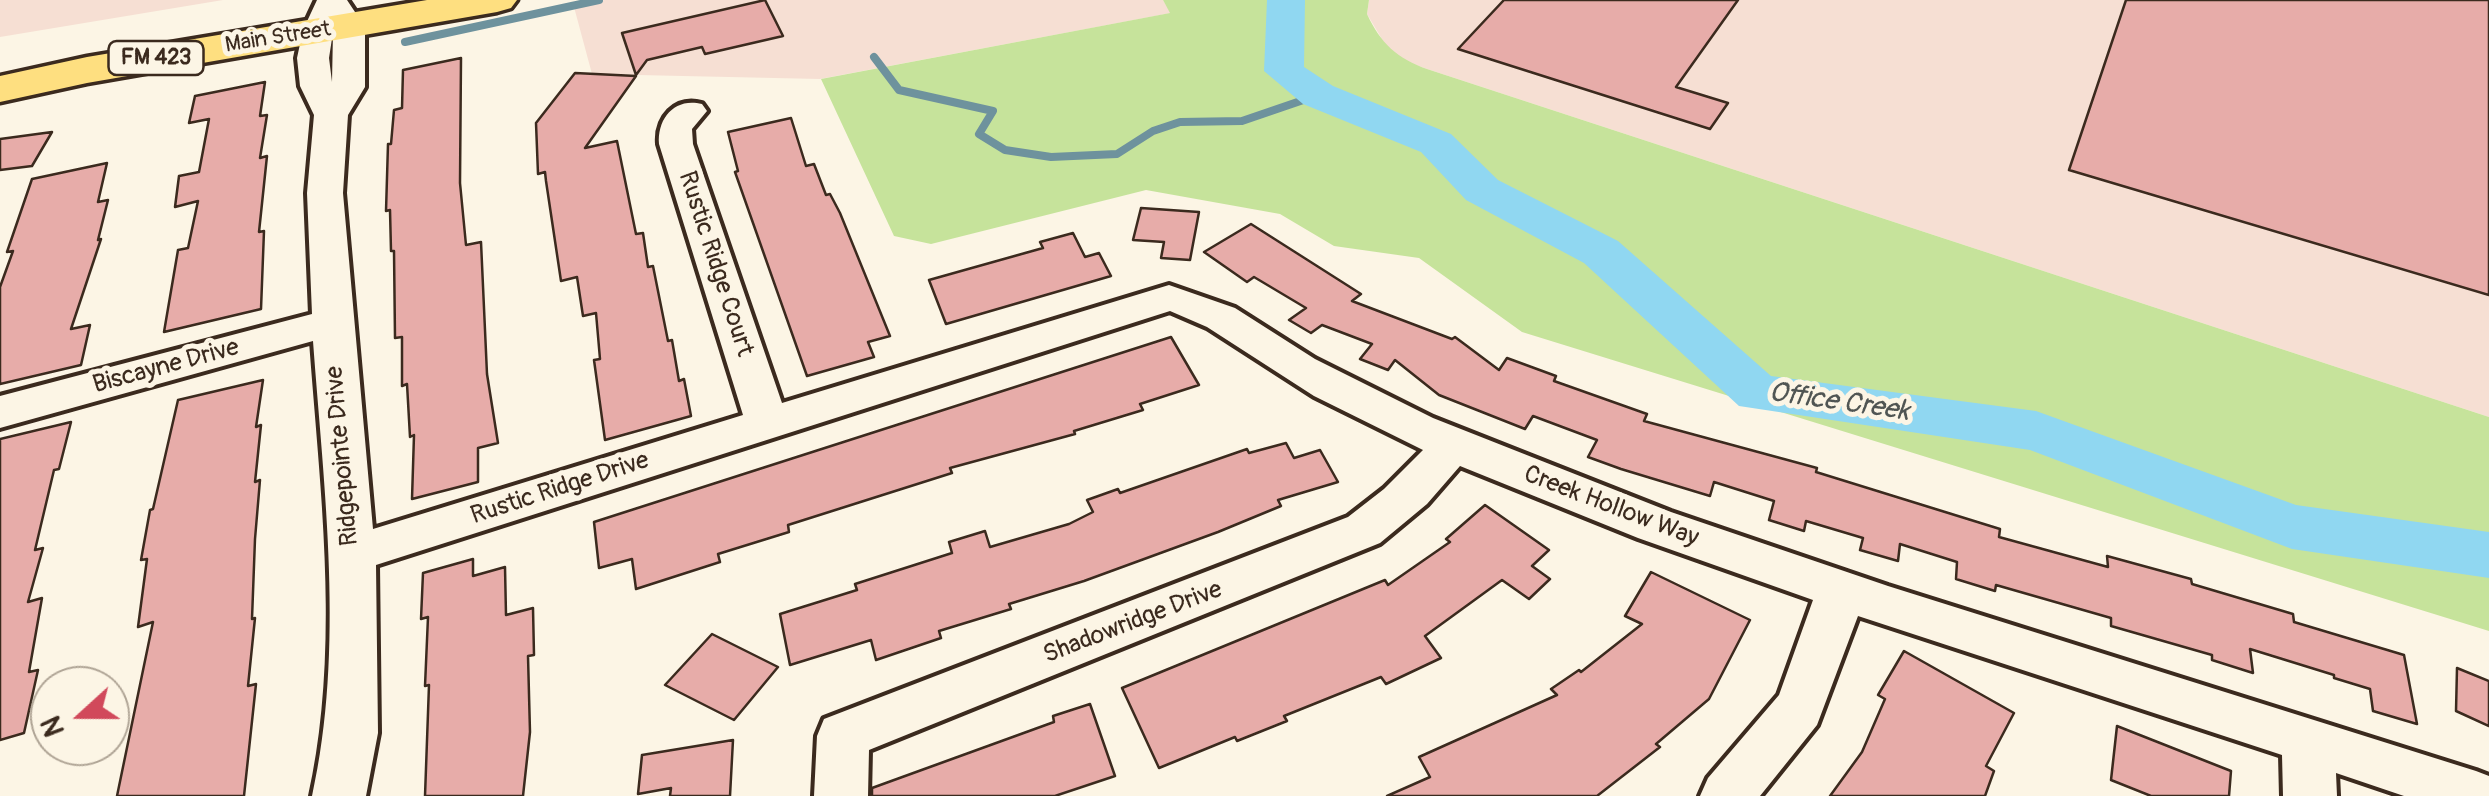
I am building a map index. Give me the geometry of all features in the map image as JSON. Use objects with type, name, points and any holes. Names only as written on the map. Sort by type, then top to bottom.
[{"type":"main road","name":"Main Street","points":[[0,57],[331,12],[497,0]]},
{"type":"main road","name":"Main Street","points":[[0,88],[331,12]]},
{"type":"street","name":"Ridgepointe Drive","points":[[331,12],[348,87],[331,114],[325,193],[352,554],[352,733],[339,796]]},
{"type":"street","name":"Rustic Ridge Court","points":[[690,111],[676,126],[676,144],[767,422]]},
{"type":"street","name":"Creek Hollow Way","points":[[767,422],[1169,298],[1206,310],[1300,369],[1451,445],[1634,518],[1840,590],[2476,796]]},
{"type":"street","name":"Biscayne Drive","points":[[0,412],[332,322]]},
{"type":"street","name":"Rustic Ridge Drive","points":[[352,554],[767,422]]},
{"type":"street","name":"Shadowridge Drive","points":[[841,796],[843,736],[1364,530],[1417,488],[1451,445]]},
{"type":"street","points":[[1727,796],[1798,709],[1829,632],[1840,590]]},
{"type":"street","points":[[2308,740],[2310,796]]},
{"type":"shaded area","points":[[0,0],[223,0],[0,37]]},
{"type":"shaded area","points":[[604,0],[1163,0],[1171,13],[820,79],[592,74],[574,7]]},
{"type":"shaded area","points":[[1369,0],[2489,0],[2489,417],[1402,60],[1386,46],[1367,14]]},
{"type":"green space","points":[[1163,0],[1369,0],[1367,14],[1384,42],[1399,55],[1427,69],[2489,417],[2489,631],[1522,332],[1419,258],[1334,246],[1280,214],[1146,190],[931,244],[894,236],[821,79],[1170,13]]},
{"type":"building","points":[[765,0],[783,36],[705,54],[702,47],[647,60],[636,75],[622,33]]},
{"type":"building","points":[[1504,0],[1738,0],[1676,87],[1728,103],[1710,129],[1458,49]]},
{"type":"building","points":[[2126,0],[2489,0],[2489,295],[2069,170]]},
{"type":"building","points":[[461,58],[460,183],[466,245],[481,242],[487,374],[498,443],[478,448],[478,482],[412,499],[414,435],[410,437],[407,384],[402,386],[402,337],[395,338],[394,251],[390,210],[386,211],[388,144],[394,110],[402,108],[403,70]]},
{"type":"building","points":[[575,73],[636,76],[585,148],[617,141],[636,234],[643,233],[648,267],[653,266],[668,341],[672,340],[679,381],[684,379],[691,416],[605,440],[594,360],[600,359],[596,313],[583,316],[577,277],[561,281],[545,172],[538,174],[536,123]]},
{"type":"building","points":[[265,82],[260,116],[267,115],[260,158],[267,156],[259,232],[264,231],[261,309],[164,332],[178,250],[188,248],[198,201],[175,207],[179,176],[199,172],[209,119],[189,123],[195,96]]},
{"type":"building","points":[[791,118],[806,166],[814,164],[826,195],[830,194],[840,213],[890,336],[868,342],[874,357],[807,376],[735,172],[738,171],[728,132]]},
{"type":"building","points":[[52,132],[32,166],[0,170],[0,139]]},
{"type":"building","points":[[107,163],[98,202],[108,200],[98,240],[101,239],[71,329],[90,325],[81,365],[0,384],[0,287],[13,251],[7,252],[32,179]]},
{"type":"building","points":[[1141,208],[1199,212],[1190,260],[1161,258],[1164,242],[1133,240]]},
{"type":"building","points":[[1251,224],[1361,294],[1352,301],[1455,337],[1499,370],[1507,358],[1556,376],[1554,381],[1647,414],[1644,421],[1817,468],[1816,472],[2000,529],[1999,537],[2108,567],[2107,556],[2191,579],[2192,584],[2293,614],[2294,622],[2404,655],[2417,724],[2373,711],[2370,689],[2334,675],[2250,649],[2253,673],[2212,660],[2212,655],[2111,626],[2111,618],[1996,585],[1995,591],[1956,579],[1957,562],[1900,544],[1898,561],[1860,550],[1863,538],[1806,521],[1804,531],[1769,520],[1774,501],[1714,482],[1710,496],[1621,469],[1588,457],[1597,440],[1533,416],[1525,429],[1439,395],[1395,360],[1388,370],[1360,359],[1372,344],[1322,325],[1311,333],[1289,320],[1306,308],[1254,277],[1247,282],[1204,252]]},
{"type":"building","points":[[1073,233],[1085,257],[1099,253],[1111,276],[946,324],[929,280],[1043,248],[1040,242]]},
{"type":"building","points":[[1171,337],[1199,385],[1140,404],[1143,410],[1074,431],[1075,434],[950,468],[952,473],[788,525],[789,532],[718,554],[720,562],[636,589],[632,559],[599,568],[594,522]]},
{"type":"building","points":[[263,380],[256,427],[261,425],[255,482],[260,480],[252,619],[255,618],[248,686],[256,684],[244,796],[117,796],[123,766],[130,766],[130,733],[153,622],[138,627],[147,559],[141,560],[178,400]]},
{"type":"building","points":[[71,422],[59,469],[54,470],[35,550],[43,548],[28,602],[42,598],[29,672],[30,706],[24,733],[0,740],[0,439]]},
{"type":"building","points":[[1286,443],[1294,458],[1320,450],[1338,482],[1278,500],[1281,506],[1218,532],[1009,604],[1011,609],[939,631],[941,638],[876,660],[871,640],[790,665],[780,614],[857,590],[855,584],[952,553],[949,542],[985,531],[990,547],[1069,524],[1093,512],[1087,500],[1118,489],[1120,493],[1247,449],[1249,453]]},
{"type":"building","points":[[1485,505],[1549,550],[1532,566],[1550,579],[1529,599],[1502,580],[1425,636],[1441,658],[1386,684],[1381,677],[1284,716],[1287,721],[1159,768],[1122,688],[1385,580],[1388,585],[1450,542],[1446,539]]},
{"type":"building","points":[[473,559],[473,576],[505,567],[506,615],[533,608],[534,655],[528,656],[530,732],[523,796],[425,796],[429,685],[425,686],[428,617],[421,619],[423,573]]},
{"type":"building","points":[[1651,572],[1750,620],[1709,699],[1656,744],[1660,747],[1597,796],[1387,796],[1430,777],[1419,757],[1557,695],[1551,689],[1581,672],[1642,624],[1625,616]]},
{"type":"building","points":[[712,634],[778,667],[734,720],[665,685]]},
{"type":"building","points":[[1904,651],[2014,713],[1986,766],[1994,771],[1985,796],[1830,796],[1862,752],[1885,699],[1878,695]]},
{"type":"building","points":[[2457,668],[2489,681],[2489,726],[2456,711]]},
{"type":"building","points":[[1090,704],[1115,776],[1055,796],[872,796],[872,788],[1054,722],[1053,716]]},
{"type":"building","points":[[2117,726],[2231,771],[2229,796],[2151,796],[2111,780]]},
{"type":"building","points":[[733,740],[730,796],[670,796],[671,788],[638,794],[642,755]]},
{"type":"waterway","points":[[405,42],[599,0]]},
{"type":"waterway","name":"Office Creek","points":[[1286,0],[1284,71],[1318,95],[1436,143],[1482,190],[1601,252],[1757,393],[2036,431],[2292,527],[2489,555]]},
{"type":"waterway","points":[[874,57],[899,90],[993,111],[979,134],[1005,150],[1051,157],[1117,154],[1153,131],[1180,122],[1242,121],[1318,95]]}]
